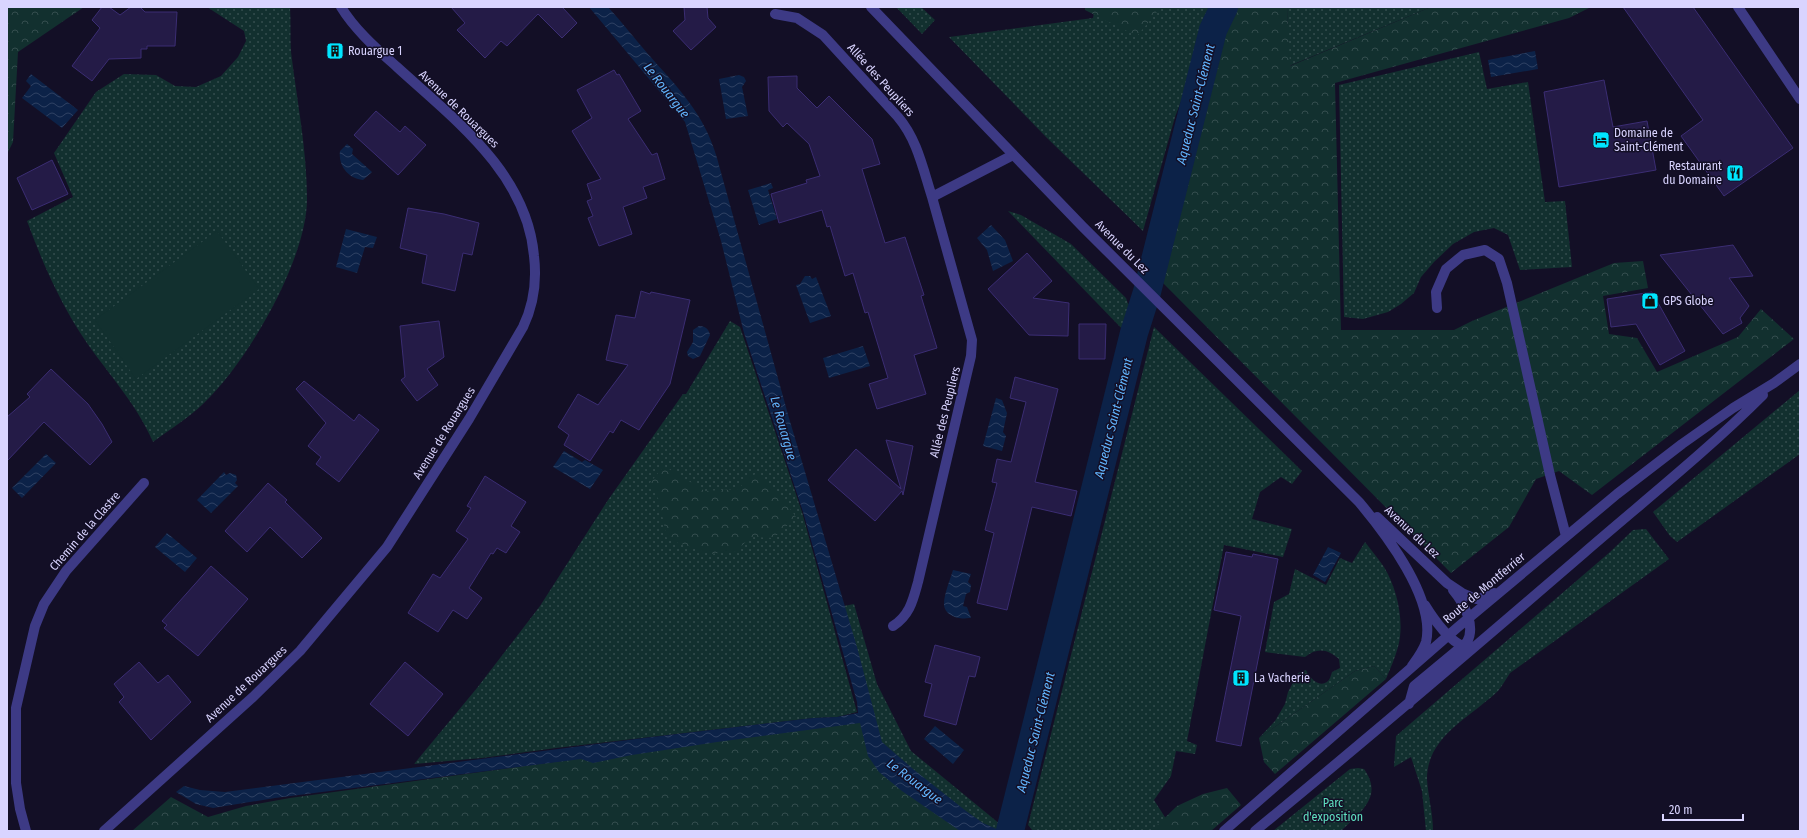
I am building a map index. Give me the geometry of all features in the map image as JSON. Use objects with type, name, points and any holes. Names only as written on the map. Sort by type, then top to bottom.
[{"type":"street","name":"Avenue de Rouargues","points":[[104,831],[254,697],[300,651],[387,546],[469,419],[524,327],[530,311],[534,294],[534,247],[530,228],[522,205],[509,182],[492,159],[473,138],[377,49],[341,7]]},
{"type":"street","name":"Avenue du Lez","points":[[871,7],[1147,292],[1358,502],[1374,520],[1397,553],[1419,597],[1448,635],[1462,646],[1471,646],[1488,636]]},
{"type":"street","points":[[1738,7],[1800,99]]},
{"type":"street","name":"Allée des Peupliers","points":[[775,14],[797,18],[823,36],[907,128],[914,141],[932,197],[972,340],[971,356],[918,582],[910,610],[903,619],[893,626]]},
{"type":"street","points":[[932,197],[1013,155]]},
{"type":"street","points":[[1437,308],[1436,292],[1446,269],[1463,255],[1485,250],[1499,259],[1507,283],[1550,475],[1566,536]]},
{"type":"street","name":"Route de Montferrier","points":[[1224,831],[1412,666],[1566,536],[1682,444],[1800,364]]},
{"type":"street","name":"Route de Montferrier","points":[[1255,831],[1409,704],[1639,507],[1751,406],[1774,383]]},
{"type":"street","name":"Chemin de la Clastre","points":[[26,831],[20,809],[16,783],[16,708],[35,626],[44,604],[66,571],[144,483]]},
{"type":"street","name":"Avenue du Lez","points":[[1358,502],[1373,513],[1447,583],[1460,599],[1468,618],[1471,631],[1467,642],[1414,686],[1409,704]]},
{"type":"street","name":"Avenue du Lez","points":[[1447,583],[1467,596],[1476,599],[1489,596],[1508,586]]},
{"type":"street","name":"Avenue du Lez","points":[[1412,666],[1424,648],[1426,638],[1426,621],[1419,597]]},
{"type":"green space","points":[[7,7],[84,7],[18,52],[13,142],[7,154]]},
{"type":"green space","points":[[207,7],[290,7],[291,52],[307,181],[307,199],[304,224],[297,251],[286,280],[272,308],[238,362],[221,385],[204,403],[186,419],[153,442],[146,427],[128,398],[88,345],[71,318],[50,277],[27,221],[73,197],[54,153],[96,92],[124,74],[156,75],[175,86],[196,87],[221,76],[238,57],[246,41],[244,31]]},
{"type":"green space","points":[[896,7],[921,7],[935,20],[922,34]]},
{"type":"green space","points":[[1085,7],[1161,7],[1137,36],[1085,10]]},
{"type":"green space","points":[[1095,7],[1212,7],[1202,47],[1175,117],[1143,231],[1047,138],[949,37],[1093,18]]},
{"type":"green space","points":[[1235,7],[1287,7],[1290,66],[1431,7],[1591,7],[1569,18],[1335,83],[1341,330],[1454,330],[1472,321],[1614,263],[1643,261],[1648,288],[1603,296],[1609,334],[1637,338],[1657,372],[1738,337],[1761,309],[1794,339],[1592,495],[1559,471],[1536,479],[1509,527],[1451,573],[1162,282],[1196,123]]},
{"type":"green space","points":[[1287,7],[1431,7],[1289,66]]},
{"type":"green space","points":[[1479,52],[1487,89],[1528,82],[1545,202],[1565,201],[1572,267],[1520,270],[1508,235],[1494,228],[1474,232],[1453,244],[1434,262],[1421,277],[1414,293],[1401,304],[1388,312],[1363,319],[1344,317],[1339,85]]},
{"type":"green space","points":[[1008,211],[1021,215],[1071,244],[1126,298],[1127,302],[1140,319],[1143,327],[1019,831],[1004,825],[1125,332]]},
{"type":"green space","points":[[217,231],[259,289],[136,379],[95,320]]},
{"type":"green space","points":[[730,321],[740,327],[802,512],[857,712],[837,717],[813,718],[482,758],[414,764],[477,688],[540,606],[608,500],[683,394],[686,394]]},
{"type":"green space","points":[[1154,327],[1302,471],[1292,484],[1281,477],[1260,492],[1252,519],[1292,529],[1283,557],[1224,545],[1187,741],[1197,745],[1195,754],[1176,751],[1171,776],[1154,800],[1170,825],[1163,831],[1033,831],[1028,825]]},
{"type":"green space","points":[[1800,390],[1800,454],[1677,542],[1670,536],[1653,512]]},
{"type":"green space","points":[[664,466],[705,491],[739,489],[747,478],[758,473],[782,498],[796,517],[774,538],[751,537],[736,551],[710,554],[667,539],[659,500],[649,484]]},
{"type":"green space","points":[[1646,529],[1669,559],[1510,673],[1498,691],[1442,739],[1434,751],[1429,764],[1427,779],[1433,831],[1426,831],[1422,791],[1411,757],[1394,767],[1396,736],[1610,552],[1633,530]]},
{"type":"green space","points":[[1365,542],[1389,575],[1396,595],[1400,616],[1401,627],[1398,647],[1386,679],[1374,666],[1355,671],[1259,738],[1275,721],[1285,704],[1288,692],[1298,673],[1306,670],[1312,679],[1321,684],[1328,681],[1332,672],[1340,668],[1339,659],[1327,651],[1322,650],[1314,652],[1305,657],[1265,652],[1274,602],[1289,594],[1295,569],[1326,585],[1340,558],[1352,563]]},
{"type":"green space","points":[[854,604],[877,684],[911,751],[1010,831],[998,831],[987,827],[964,812],[881,743],[844,606]]},
{"type":"green space","points":[[1374,666],[1386,679],[1275,774],[1264,762],[1259,738],[1355,671]]},
{"type":"green space","points":[[862,720],[878,765],[967,831],[132,831],[171,797],[208,817],[246,806],[290,798]]},
{"type":"green space","name":"Parc d'exposition","points":[[1350,769],[1364,769],[1370,779],[1372,788],[1371,796],[1362,810],[1341,831],[1273,831]]},
{"type":"green space","points":[[1227,788],[1241,805],[1211,831],[1151,831],[1177,806],[1203,794]]},
{"type":"water","name":"Le Rouargue","points":[[589,7],[608,7],[680,90],[697,114],[712,142],[789,418],[857,647],[882,742],[966,811],[983,823],[1001,831],[960,831],[902,791],[879,772],[868,756],[860,723],[717,742],[632,755],[593,763],[581,759],[275,798],[213,808],[196,804],[176,792],[184,786],[200,790],[225,792],[644,738],[813,718],[837,717],[858,713],[857,702],[803,512],[744,333],[721,241],[685,122]]},
{"type":"water","points":[[1535,51],[1538,69],[1491,77],[1488,60]]},
{"type":"water","points":[[31,74],[78,110],[62,128],[22,98],[31,86],[26,81]]},
{"type":"water","points":[[739,75],[744,77],[746,81],[742,87],[748,116],[726,119],[719,79]]},
{"type":"water","points":[[347,144],[353,149],[352,154],[372,172],[363,180],[353,177],[342,166],[340,151]]},
{"type":"water","points":[[771,183],[773,188],[768,190],[777,219],[759,225],[748,190]]},
{"type":"water","points":[[991,225],[1005,240],[1013,261],[993,271],[987,250],[977,238]]},
{"type":"water","points":[[346,229],[377,237],[373,248],[365,247],[357,273],[336,267]]},
{"type":"water","points":[[805,276],[810,276],[812,279],[816,277],[831,316],[810,323],[796,285],[800,284]]},
{"type":"water","points":[[699,326],[706,328],[710,335],[700,356],[693,359],[688,356],[687,352],[693,342],[693,330]]},
{"type":"water","points":[[863,346],[870,366],[829,378],[823,358]]},
{"type":"water","points":[[996,398],[1002,400],[1007,413],[1003,432],[1006,436],[1002,451],[983,446]]},
{"type":"water","points":[[564,451],[582,462],[585,460],[603,470],[590,489],[553,467]]},
{"type":"water","points":[[46,454],[56,463],[22,498],[12,488]]},
{"type":"water","points":[[224,472],[226,475],[230,473],[236,475],[237,480],[235,483],[238,486],[211,513],[197,500]]},
{"type":"water","points":[[167,533],[197,558],[185,572],[155,547]]},
{"type":"water","points":[[1328,547],[1341,553],[1325,582],[1313,575]]},
{"type":"water","points":[[953,570],[971,574],[968,582],[971,585],[970,592],[966,594],[963,606],[967,607],[971,618],[957,618],[947,612],[945,608],[945,596]]},
{"type":"water","points":[[935,726],[964,750],[953,764],[924,739]]},
{"type":"building","points":[[102,7],[109,7],[120,15],[131,7],[140,7],[145,12],[177,12],[175,46],[147,46],[147,49],[141,49],[141,58],[109,59],[92,81],[72,66],[100,28],[92,20]]},
{"type":"building","points":[[451,7],[562,7],[577,23],[562,38],[538,14],[507,46],[501,41],[485,58],[457,30],[465,23]]},
{"type":"building","points":[[684,7],[707,7],[708,18],[716,27],[691,50],[673,31],[685,20]]},
{"type":"building","name":"Domaine de Saint-Clément","points":[[1623,7],[1693,7],[1793,148],[1724,196],[1681,136],[1703,120]]},
{"type":"building","points":[[614,70],[617,75],[619,74],[641,111],[628,119],[652,155],[657,153],[665,179],[643,187],[647,198],[623,207],[632,234],[599,246],[588,218],[593,216],[587,201],[592,199],[587,184],[601,179],[572,131],[592,118],[577,90]]},
{"type":"building","points":[[797,76],[797,88],[817,108],[829,96],[872,139],[880,164],[862,169],[885,243],[905,237],[924,295],[921,296],[937,348],[914,355],[926,394],[877,409],[869,384],[888,378],[868,312],[865,313],[853,273],[845,276],[830,226],[827,227],[822,210],[779,223],[771,194],[807,183],[806,180],[820,176],[809,144],[787,123],[783,127],[769,111],[768,77]]},
{"type":"building","name":"Domaine de Saint-Clément","points":[[1604,80],[1613,127],[1647,121],[1656,170],[1559,187],[1544,92]]},
{"type":"building","points":[[376,111],[400,132],[405,126],[426,145],[398,175],[354,135]]},
{"type":"building","points":[[52,160],[68,194],[32,210],[17,178]]},
{"type":"building","points":[[408,208],[444,214],[479,223],[472,255],[463,253],[455,291],[422,283],[427,255],[400,248]]},
{"type":"building","points":[[1733,245],[1753,276],[1729,278],[1749,306],[1740,318],[1742,323],[1723,334],[1660,255]]},
{"type":"building","points":[[1027,253],[1052,281],[1033,298],[1069,303],[1068,336],[1029,335],[988,289]]},
{"type":"building","points":[[641,291],[650,294],[651,292],[690,300],[670,384],[639,430],[621,420],[613,433],[610,431],[590,461],[564,445],[569,435],[558,427],[578,394],[598,405],[628,365],[606,360],[616,315],[635,318]]},
{"type":"building","points":[[1652,292],[1685,351],[1660,365],[1636,324],[1611,327],[1607,299]]},
{"type":"building","points":[[439,321],[444,357],[427,369],[438,385],[417,401],[401,380],[405,377],[400,326]]},
{"type":"building","points":[[1079,324],[1106,324],[1105,359],[1079,359]]},
{"type":"building","points":[[51,369],[88,404],[112,442],[90,465],[44,422],[7,461],[7,417],[30,397],[27,394]]},
{"type":"building","points":[[1015,377],[1058,389],[1035,482],[1077,491],[1071,516],[1032,507],[1007,610],[977,603],[994,533],[985,530],[997,483],[992,482],[997,459],[1011,462],[1026,402],[1010,398]]},
{"type":"building","points":[[304,381],[354,421],[359,414],[379,430],[339,482],[316,464],[321,457],[308,446],[326,423],[296,389]]},
{"type":"building","points":[[886,440],[913,446],[903,495],[902,491],[875,521],[828,480],[856,449],[901,489]]},
{"type":"building","points":[[485,476],[526,502],[511,526],[520,532],[506,553],[497,548],[493,554],[491,553],[469,588],[482,598],[467,619],[453,610],[438,632],[408,613],[433,574],[440,578],[468,539],[456,531],[471,508],[467,506]]},
{"type":"building","points":[[268,483],[287,500],[285,502],[322,538],[302,558],[270,527],[247,552],[225,531]]},
{"type":"building","name":"La Vacherie","points":[[1226,552],[1252,557],[1253,554],[1278,559],[1241,746],[1216,741],[1241,616],[1214,610]]},
{"type":"building","points":[[211,566],[248,599],[198,656],[164,628],[167,625],[162,621]]},
{"type":"building","points":[[935,645],[980,657],[975,677],[969,676],[956,725],[924,716],[932,684],[925,682]]},
{"type":"building","points":[[139,662],[158,683],[168,675],[191,702],[151,740],[119,702],[124,697],[114,684]]},
{"type":"building","points":[[405,662],[443,694],[408,736],[370,704]]},
{"type":"waterway","name":"Aqueduc Saint-Clément","points":[[1010,831],[1134,333],[1147,292],[1213,30],[1224,7]]},
{"type":"place","name":"Rouargue 1","points":[[335,51]]},
{"type":"place","name":"Domaine de Saint-Clément","points":[[1601,140]]},
{"type":"place","name":"Restaurant du Domaine","points":[[1735,173]]},
{"type":"place","name":"GPS Globe","points":[[1650,301]]},
{"type":"place","name":"La Vacherie","points":[[1241,678]]}]
